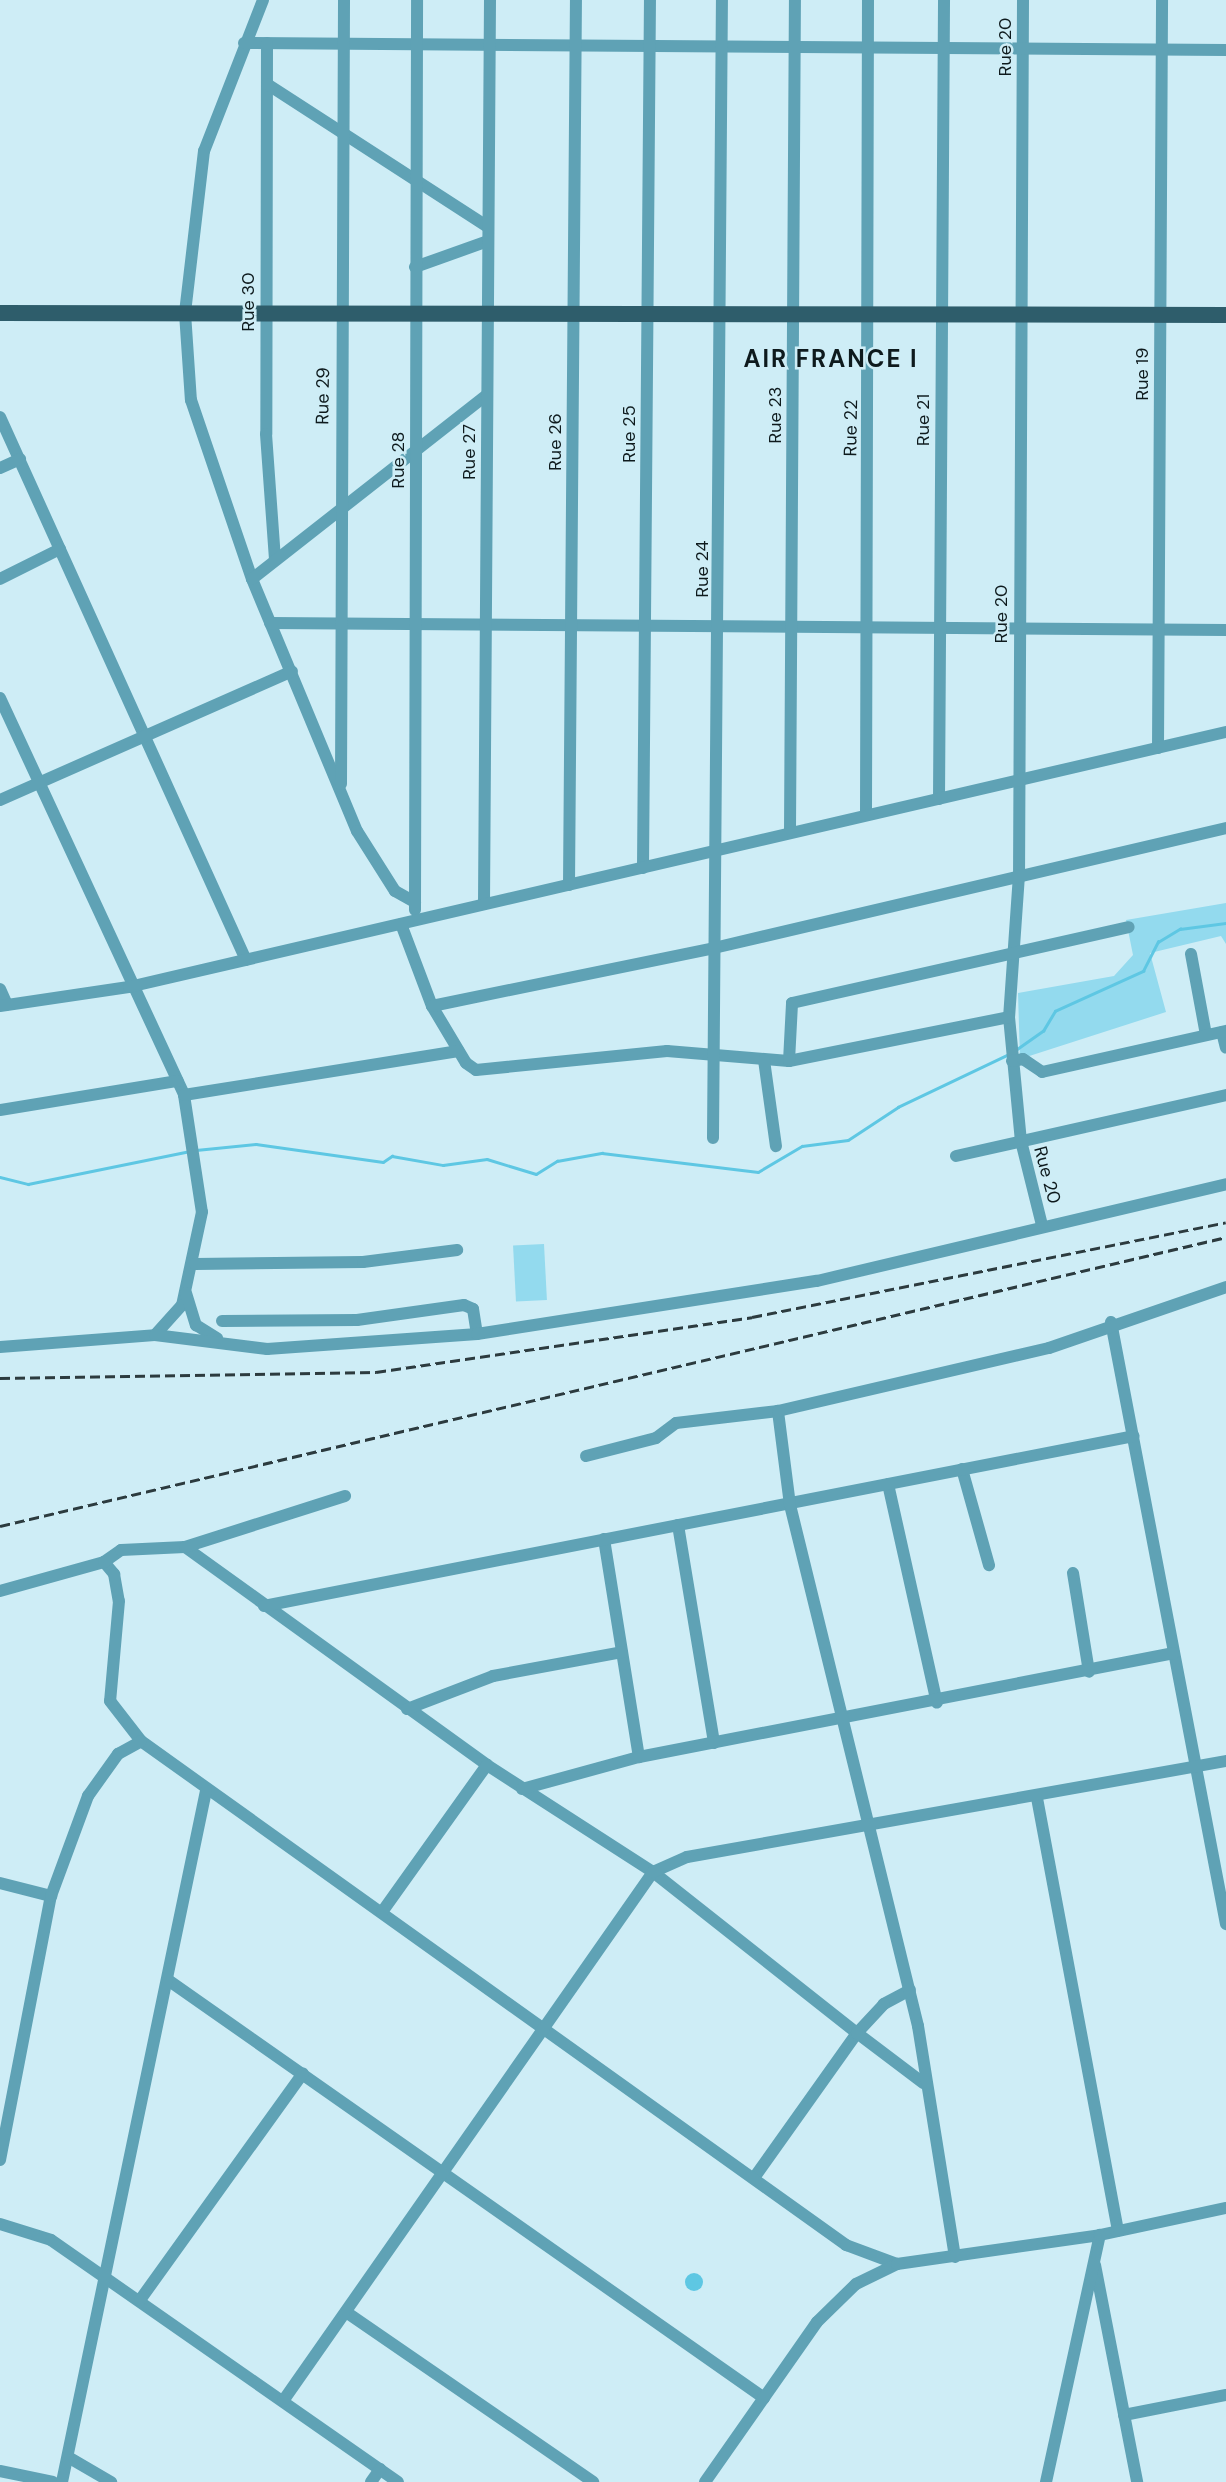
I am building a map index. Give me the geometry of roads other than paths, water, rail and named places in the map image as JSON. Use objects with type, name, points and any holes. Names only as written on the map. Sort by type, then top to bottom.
[{"type":"main road","points":[[0,313],[1226,316]]},
{"type":"street","points":[[263,0],[204,151],[185,313],[186,360],[202,440],[252,579],[341,792],[395,891],[415,902]]},
{"type":"street","name":"Rue 29","points":[[341,792],[339,510],[344,0]]},
{"type":"street","name":"Rue 28","points":[[416,0],[416,451],[412,624],[416,920]]},
{"type":"street","name":"Rue 27","points":[[484,904],[489,0]]},
{"type":"street","name":"Rue 26","points":[[569,885],[576,0]]},
{"type":"street","name":"Rue 25","points":[[643,868],[650,0]]},
{"type":"street","name":"Rue 24","points":[[713,1138],[713,849],[719,626],[722,0]]},
{"type":"street","name":"Rue 23","points":[[789,831],[795,0]]},
{"type":"street","name":"Rue 22","points":[[866,814],[870,315],[868,0]]},
{"type":"street","name":"Rue 21","points":[[939,799],[944,0]]},
{"type":"street","name":"Rue 20","points":[[1023,0],[1018,629],[1019,875],[1009,1017],[1021,1141],[1042,1225]]},
{"type":"street","name":"Rue 19","points":[[1158,748],[1162,0]]},
{"type":"street","points":[[244,43],[1162,53],[1226,50]]},
{"type":"street","name":"Rue 30","points":[[267,43],[265,313],[269,532],[275,561]]},
{"type":"street","points":[[267,84],[488,227]]},
{"type":"street","points":[[415,267],[488,241]]},
{"type":"street","points":[[252,579],[487,396]]},
{"type":"street","points":[[0,417],[246,960]]},
{"type":"street","points":[[0,468],[20,459]]},
{"type":"street","points":[[0,579],[60,549]]},
{"type":"street","points":[[270,623],[1226,630]]},
{"type":"street","points":[[0,800],[292,671]]},
{"type":"street","points":[[0,698],[42,781],[129,987],[184,1096],[198,1159],[202,1212],[195,1264],[186,1292],[170,1323],[155,1335]]},
{"type":"street","points":[[0,989],[4,1006],[129,987],[643,868],[789,831],[1226,732]]},
{"type":"street","points":[[432,1006],[714,948],[1226,828]]},
{"type":"street","points":[[401,924],[432,1006],[458,1051],[477,1070],[601,1053],[667,1051],[715,1059],[789,1061],[1009,1017]]},
{"type":"street","points":[[789,1061],[792,1003],[1129,927]]},
{"type":"street","points":[[1191,954],[1206,1035]]},
{"type":"street","points":[[1012,1060],[1023,1059],[1042,1072],[1224,1031],[1226,1048]]},
{"type":"street","points":[[184,1096],[458,1051]]},
{"type":"street","points":[[764,1060],[776,1146]]},
{"type":"street","points":[[0,1110],[178,1082]]},
{"type":"street","points":[[956,1156],[1226,1095]]},
{"type":"street","points":[[0,1347],[155,1335],[221,1339],[267,1349],[477,1334],[817,1281],[1042,1225],[1226,1184]]},
{"type":"street","points":[[195,1264],[363,1262],[457,1250]]},
{"type":"street","points":[[586,1456],[656,1438],[676,1423],[778,1411],[1049,1348],[1111,1322],[1226,1287]]},
{"type":"street","points":[[186,1292],[195,1325],[221,1339]]},
{"type":"street","points":[[222,1321],[357,1320],[464,1304],[473,1309],[477,1334]]},
{"type":"street","points":[[1111,1322],[1135,1436],[1226,1924]]},
{"type":"street","points":[[778,1411],[790,1505],[847,1721],[910,1990],[923,2083],[955,2257]]},
{"type":"street","points":[[264,1606],[1135,1436]]},
{"type":"street","points":[[962,1469],[989,1565]]},
{"type":"street","points":[[888,1484],[937,1703]]},
{"type":"street","points":[[0,1591],[104,1562],[121,1550],[184,1548],[345,1496]]},
{"type":"street","points":[[678,1525],[714,1743]]},
{"type":"street","points":[[604,1539],[639,1757]]},
{"type":"street","points":[[184,1548],[487,1765],[653,1872],[923,2083]]},
{"type":"street","points":[[104,1562],[114,1574],[119,1601],[110,1701],[141,1741],[206,1791],[546,2028],[846,2245],[897,2264]]},
{"type":"street","points":[[1073,1573],[1089,1672]]},
{"type":"street","points":[[407,1709],[493,1676],[622,1652]]},
{"type":"street","points":[[522,1788],[639,1757],[847,1721],[1174,1653]]},
{"type":"street","points":[[0,2160],[51,1896],[88,1796],[118,1754],[141,1741]]},
{"type":"street","points":[[283,2401],[447,2172],[653,1872],[688,1857],[872,1823],[1037,1798],[1226,1761]]},
{"type":"street","points":[[382,1912],[487,1765]]},
{"type":"street","points":[[62,2482],[206,1791]]},
{"type":"street","points":[[1037,1798],[1118,2230]]},
{"type":"street","points":[[0,1883],[51,1896]]},
{"type":"street","points":[[168,1980],[447,2172],[764,2398]]},
{"type":"street","points":[[754,2178],[857,2033],[884,2004],[910,1990]]},
{"type":"street","points":[[140,2300],[303,2073]]},
{"type":"street","points":[[705,2482],[836,2298],[897,2264],[1100,2235],[1226,2208]]},
{"type":"street","points":[[0,2224],[30,2229],[103,2275],[398,2482]]},
{"type":"street","points":[[1046,2482],[1100,2235]]},
{"type":"street","points":[[1093,2258],[1136,2482]]},
{"type":"street","points":[[345,2312],[593,2482]]},
{"type":"street","points":[[1124,2415],[1226,2395]]},
{"type":"street","points":[[68,2457],[111,2482]]},
{"type":"street","points":[[371,2482],[380,2469]]},
{"type":"street","points":[[0,2472],[53,2482]]},
{"type":"waterway","points":[[1017,1049],[1043,1031],[1055,1011],[1143,971],[1158,942],[1180,929],[1226,923]]},
{"type":"waterway","points":[[196,1150],[256,1144],[383,1162],[392,1156],[443,1165],[487,1159],[536,1174],[557,1161],[602,1153],[758,1172],[802,1146],[848,1140],[898,1107],[1007,1055]]},
{"type":"waterway","points":[[0,1177],[28,1184],[190,1151]]},
{"type":"railway","points":[[0,1378],[376,1372],[752,1317],[1226,1222]]},
{"type":"railway","points":[[0,1526],[1226,1237]]},
{"type":"district","name":"AIR FRANCE I","points":[[831,359]]}]
